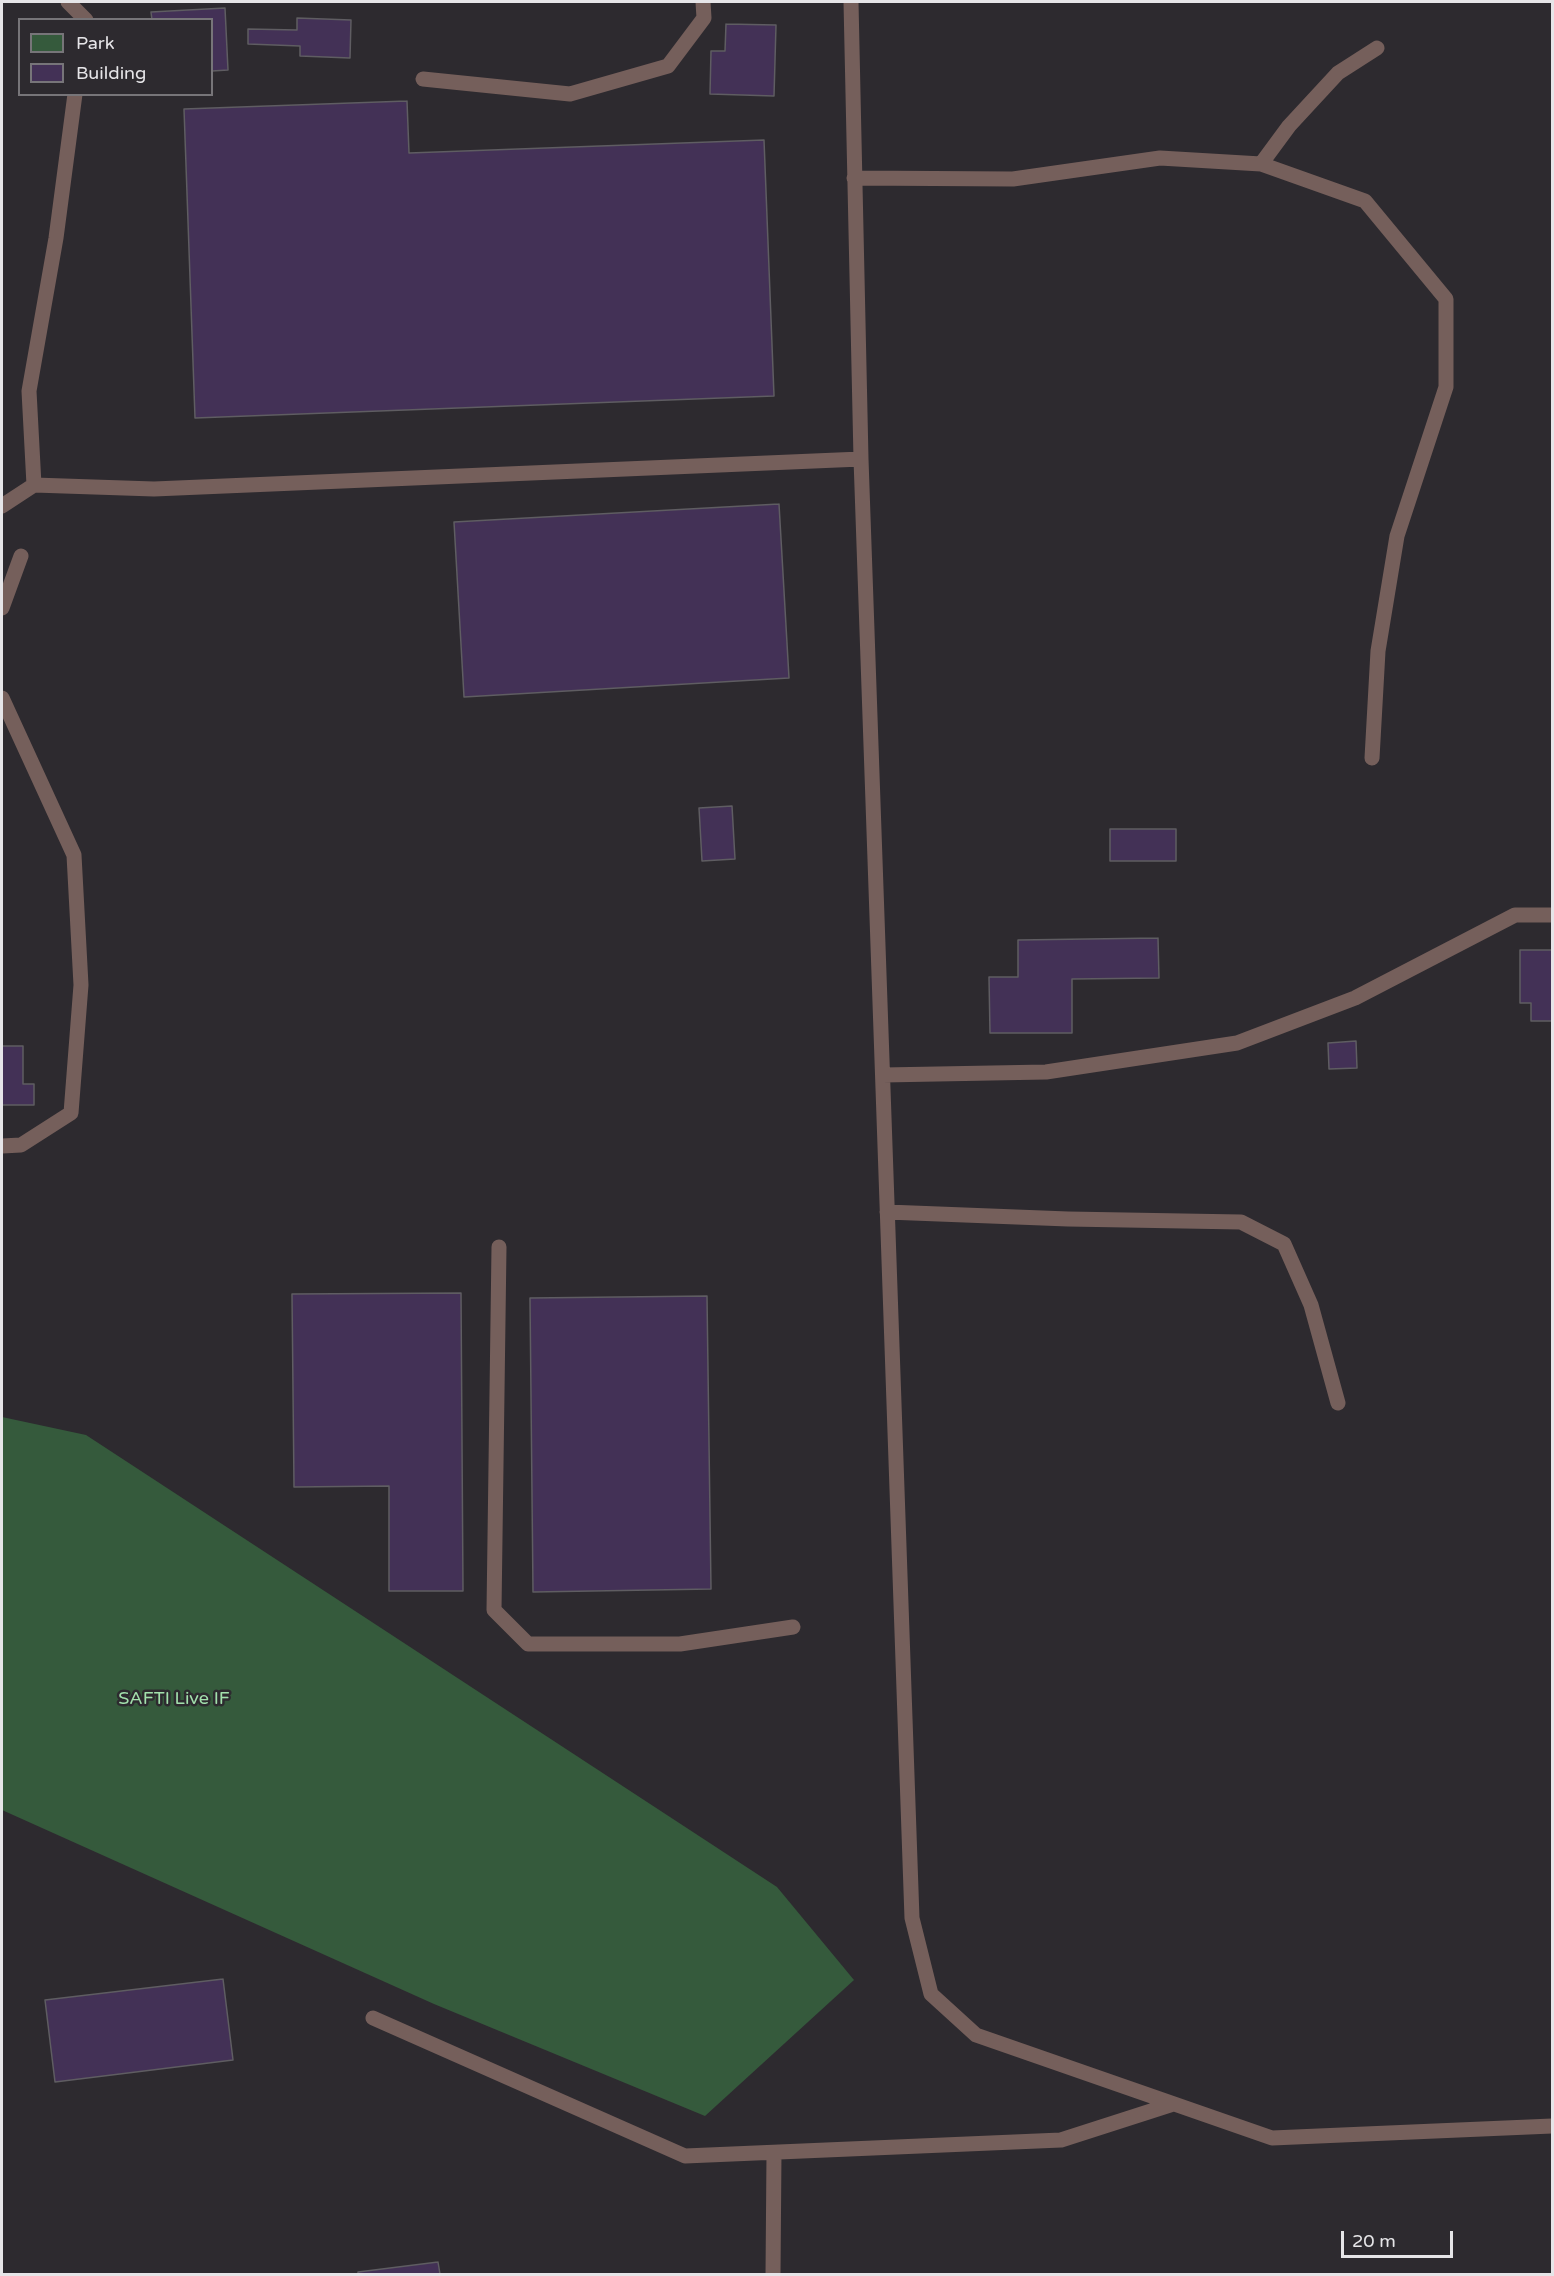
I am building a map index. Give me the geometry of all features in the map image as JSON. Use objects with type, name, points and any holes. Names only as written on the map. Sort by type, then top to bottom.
[{"type":"lane","points":[[68,2],[84,18]]},
{"type":"lane","points":[[423,79],[570,94],[669,66],[704,18],[703,2]]},
{"type":"lane","points":[[851,2],[861,459],[912,1918],[931,1994],[976,2035],[1272,2138],[1552,2126]]},
{"type":"lane","points":[[1261,165],[1289,126],[1338,73],[1377,48]]},
{"type":"lane","points":[[34,485],[29,392],[56,238],[75,96]]},
{"type":"lane","points":[[854,178],[1013,179],[1160,158],[1261,165],[1365,201],[1446,299],[1446,387],[1397,536],[1378,651],[1372,758]]},
{"type":"lane","points":[[2,506],[34,485],[154,489],[861,459]]},
{"type":"lane","points":[[2,608],[21,556]]},
{"type":"lane","points":[[2,698],[74,855],[81,985],[71,1113],[21,1145],[2,1146]]},
{"type":"lane","points":[[883,1075],[1046,1072],[1238,1043],[1355,999],[1515,915],[1552,915]]},
{"type":"lane","points":[[887,1212],[1068,1219],[1241,1222],[1284,1244],[1311,1305],[1338,1403]]},
{"type":"lane","points":[[499,1247],[494,1610],[528,1644],[680,1644],[793,1627]]},
{"type":"lane","points":[[373,2018],[685,2157],[1061,2140],[1173,2104]]},
{"type":"lane","points":[[772,2274],[774,2153]]},
{"type":"green space","name":"SAFTI Live IF","points":[[2,1417],[86,1435],[777,1887],[854,1980],[705,2116],[434,2004],[2,1810]]},
{"type":"building","points":[[225,8],[228,70],[213,71],[213,18],[152,18],[151,12]]},
{"type":"building","points":[[297,18],[351,20],[350,58],[300,56],[300,46],[248,44],[248,29],[297,30]]},
{"type":"building","points":[[726,24],[776,25],[774,96],[710,94],[711,51],[725,51]]},
{"type":"building","points":[[407,101],[409,153],[764,140],[774,396],[195,418],[184,109]]},
{"type":"building","points":[[779,504],[789,678],[464,697],[454,522]]},
{"type":"building","points":[[732,806],[735,859],[702,861],[699,808]]},
{"type":"building","points":[[1110,829],[1176,829],[1176,861],[1110,861]]},
{"type":"building","points":[[1158,938],[1159,978],[1072,979],[1072,1033],[990,1033],[989,977],[1018,977],[1018,940]]},
{"type":"building","points":[[1520,950],[1552,950],[1552,1021],[1531,1021],[1531,1003],[1520,1003]]},
{"type":"building","points":[[1356,1041],[1357,1068],[1329,1069],[1328,1043]]},
{"type":"building","points":[[2,1046],[23,1046],[23,1084],[34,1084],[34,1105],[2,1105]]},
{"type":"building","points":[[461,1293],[463,1591],[389,1591],[389,1486],[294,1487],[292,1294]]},
{"type":"building","points":[[707,1296],[711,1589],[533,1592],[530,1298]]},
{"type":"building","points":[[223,1979],[233,2060],[55,2082],[45,2000]]},
{"type":"building","points":[[438,2262],[440,2274],[358,2274],[358,2272]]}]
